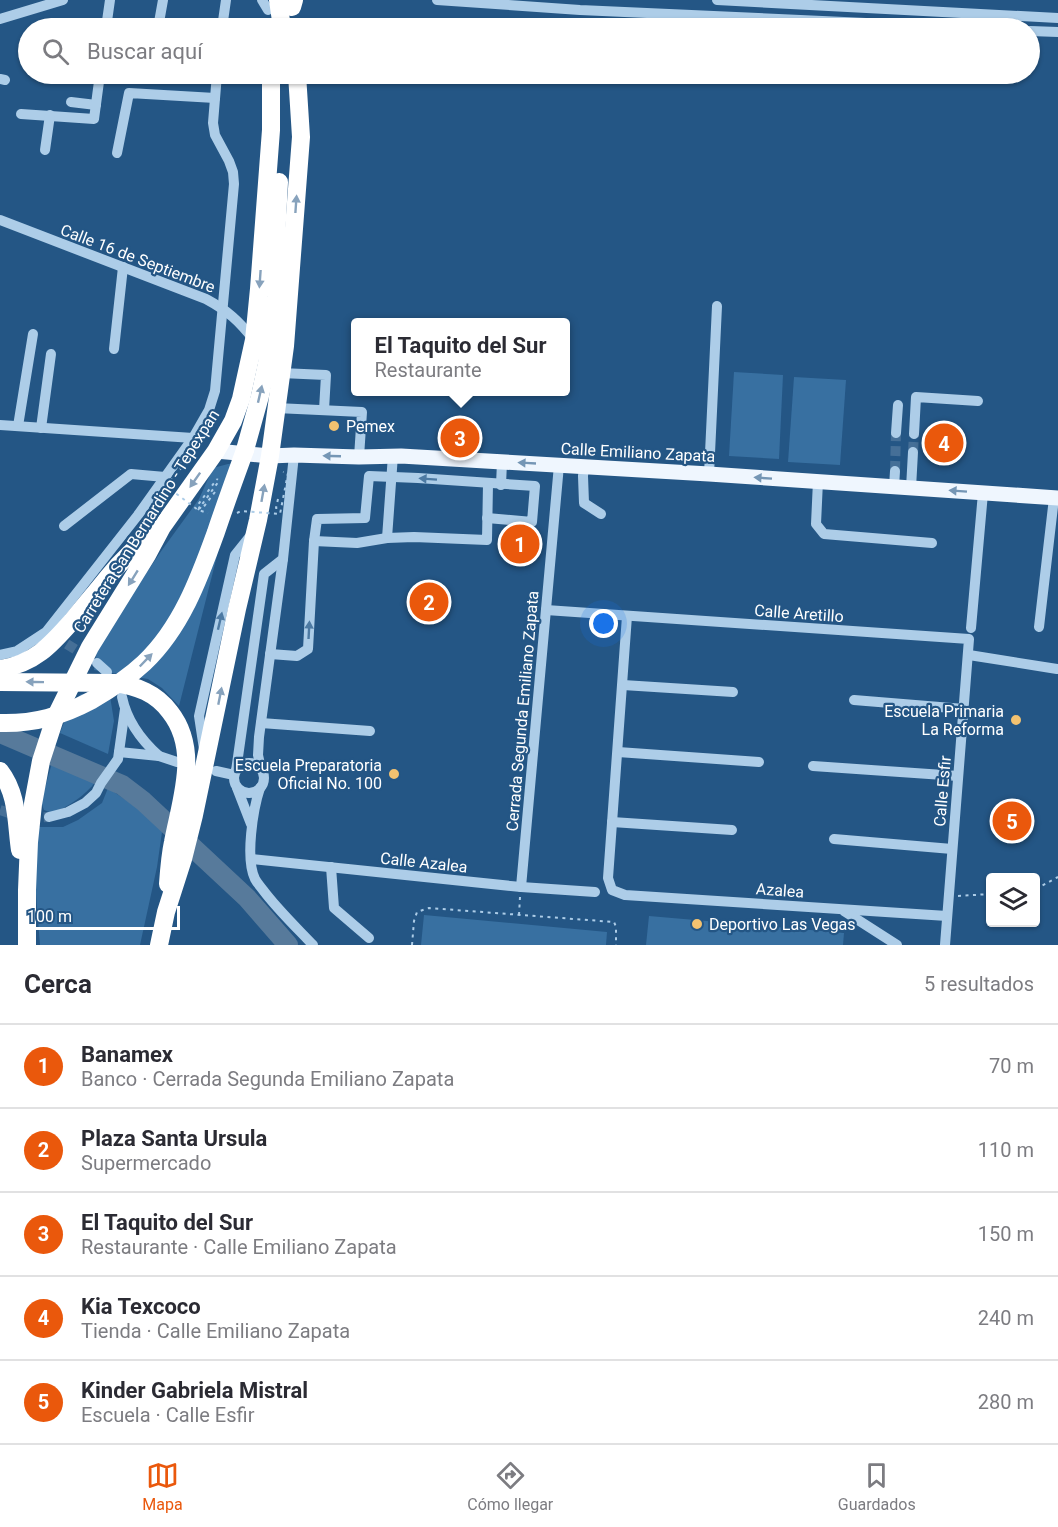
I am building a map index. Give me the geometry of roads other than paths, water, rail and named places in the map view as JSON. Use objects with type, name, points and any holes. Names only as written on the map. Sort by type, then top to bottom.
[{"type":"highway","name":"Carretera San Bernardino - Tepexpan","points":[[27,945],[29,842],[33,804],[41,761],[55,718],[90,647],[162,527],[216,451],[233,421],[241,399],[254,340],[259,289],[271,130],[271,84]]},
{"type":"highway","points":[[0,723],[41,720],[57,715],[83,704],[125,680],[146,662],[166,638],[190,597],[245,450],[267,363],[284,84]]},
{"type":"highway","points":[[159,945],[166,912],[194,815],[211,766],[270,456],[285,346],[301,137],[298,84]]},
{"type":"highway","points":[[0,669],[22,663],[48,647],[126,557],[162,527]]},
{"type":"highway","points":[[0,682],[128,685],[153,695],[176,719],[186,748],[186,776],[172,843],[166,912]]},
{"type":"highway","points":[[0,771],[9,787],[16,808],[20,856],[27,890]]},
{"type":"main road","name":"Calle Emiliano Zapata","points":[[216,451],[270,456],[393,455],[819,481],[894,479],[911,488],[1056,498]]},
{"type":"street","points":[[0,19],[63,0]]},
{"type":"street","points":[[107,18],[110,0]]},
{"type":"street","points":[[159,18],[162,0]]},
{"type":"street","points":[[223,18],[226,0]]},
{"type":"street","points":[[437,0],[581,5],[804,18]]},
{"type":"street","points":[[717,0],[1058,18]]},
{"type":"street","points":[[1040,31],[1058,32]]},
{"type":"street","points":[[21,114],[94,118],[99,84]]},
{"type":"street","points":[[0,656],[17,651],[50,634],[194,438],[209,410],[214,391],[234,184],[229,161],[215,135],[213,123],[216,84]]},
{"type":"street","points":[[117,153],[129,93],[215,98]]},
{"type":"street","points":[[71,102],[96,105]]},
{"type":"street","points":[[45,150],[50,115]]},
{"type":"street","name":"Calle 16 de Septiembre","points":[[0,220],[206,299],[223,308],[238,320],[254,340]]},
{"type":"street","points":[[114,349],[123,267]]},
{"type":"street","points":[[709,474],[717,306]]},
{"type":"street","points":[[18,426],[33,334]]},
{"type":"street","points":[[41,428],[51,354]]},
{"type":"street","points":[[281,373],[326,375],[324,410]]},
{"type":"street","points":[[914,434],[916,397],[978,401]]},
{"type":"street","points":[[896,433],[898,405]]},
{"type":"street","points":[[276,408],[362,412],[359,457]]},
{"type":"street","points":[[0,425],[194,438]]},
{"type":"street","points":[[911,488],[913,452]]},
{"type":"street","points":[[294,455],[283,559],[259,737],[258,754],[264,779],[255,807],[250,859],[254,878],[273,903],[313,945]]},
{"type":"street","points":[[387,538],[393,455]]},
{"type":"street","points":[[501,485],[502,462]]},
{"type":"street","name":"Cerrada Segunda Emiliano Zapata","points":[[521,887],[559,465]]},
{"type":"street","points":[[584,466],[584,503],[601,514]]},
{"type":"street","points":[[64,526],[131,474],[165,477]]},
{"type":"street","points":[[270,654],[297,656],[308,649],[317,519],[365,519],[369,476],[535,486],[532,522],[487,518]]},
{"type":"street","points":[[819,481],[816,524],[824,534],[932,543]]},
{"type":"street","points":[[314,541],[357,543],[387,538],[414,537],[487,540],[488,484]]},
{"type":"street","name":"Calle Esfir","points":[[945,945],[983,492]]},
{"type":"street","points":[[1039,627],[1056,498]]},
{"type":"street","points":[[252,828],[235,784],[264,574],[283,559]]},
{"type":"street","name":"Calle Aretillo","points":[[546,610],[970,634]]},
{"type":"street","points":[[627,616],[612,822],[732,830]]},
{"type":"street","points":[[969,655],[1057,669]]},
{"type":"street","points":[[97,663],[107,672]]},
{"type":"street","points":[[251,667],[268,670]]},
{"type":"street","points":[[623,685],[733,692]]},
{"type":"street","points":[[122,697],[125,709],[138,734],[159,756]]},
{"type":"street","points":[[854,700],[964,709]]},
{"type":"street","points":[[49,817],[68,812],[85,803],[96,793],[119,756],[125,709]]},
{"type":"street","points":[[261,723],[370,731]]},
{"type":"street","points":[[238,770],[254,749],[259,737]]},
{"type":"street","points":[[618,752],[759,762]]},
{"type":"street","points":[[119,756],[159,756],[177,762]]},
{"type":"street","points":[[211,766],[238,770],[253,764],[261,769]]},
{"type":"street","points":[[813,766],[958,776]]},
{"type":"street","points":[[237,788],[246,793],[260,788]]},
{"type":"street","name":"Azalea","points":[[612,822],[608,878],[612,890],[625,895],[947,916]]},
{"type":"street","points":[[834,839],[952,849]]},
{"type":"street","name":"Calle Azalea","points":[[250,859],[521,887],[595,892]]},
{"type":"street","points":[[331,867],[334,908],[369,938]]},
{"type":"street","points":[[841,909],[897,945]]},
{"type":"waterway","points":[[0,733],[122,785],[143,801],[247,898],[288,945]]},
{"type":"tunnel","points":[[895,471],[896,433]]},
{"type":"tunnel","points":[[913,452],[914,434]]},
{"type":"tunnel","points":[[54,636],[89,658]]},
{"type":"tunnel","points":[[0,810],[24,818],[49,817]]},
{"type":"place","name":"Pemex","points":[[334,426]]},
{"type":"place","name":"El Taquito del Sur","points":[[460,438]]},
{"type":"place","name":"Kia Texcoco","points":[[944,443]]},
{"type":"place","name":"Banamex","points":[[520,544]]},
{"type":"place","name":"Plaza Santa Ursula","points":[[429,602]]},
{"type":"place","name":"Escuela Primaria La Reforma","points":[[1016,720]]},
{"type":"place","name":"Escuela Preparatoria Oficial No. 100","points":[[394,774]]},
{"type":"place","name":"Kinder Gabriela Mistral","points":[[1012,821]]},
{"type":"place","name":"Deportivo Las Vegas","points":[[697,924]]}]
